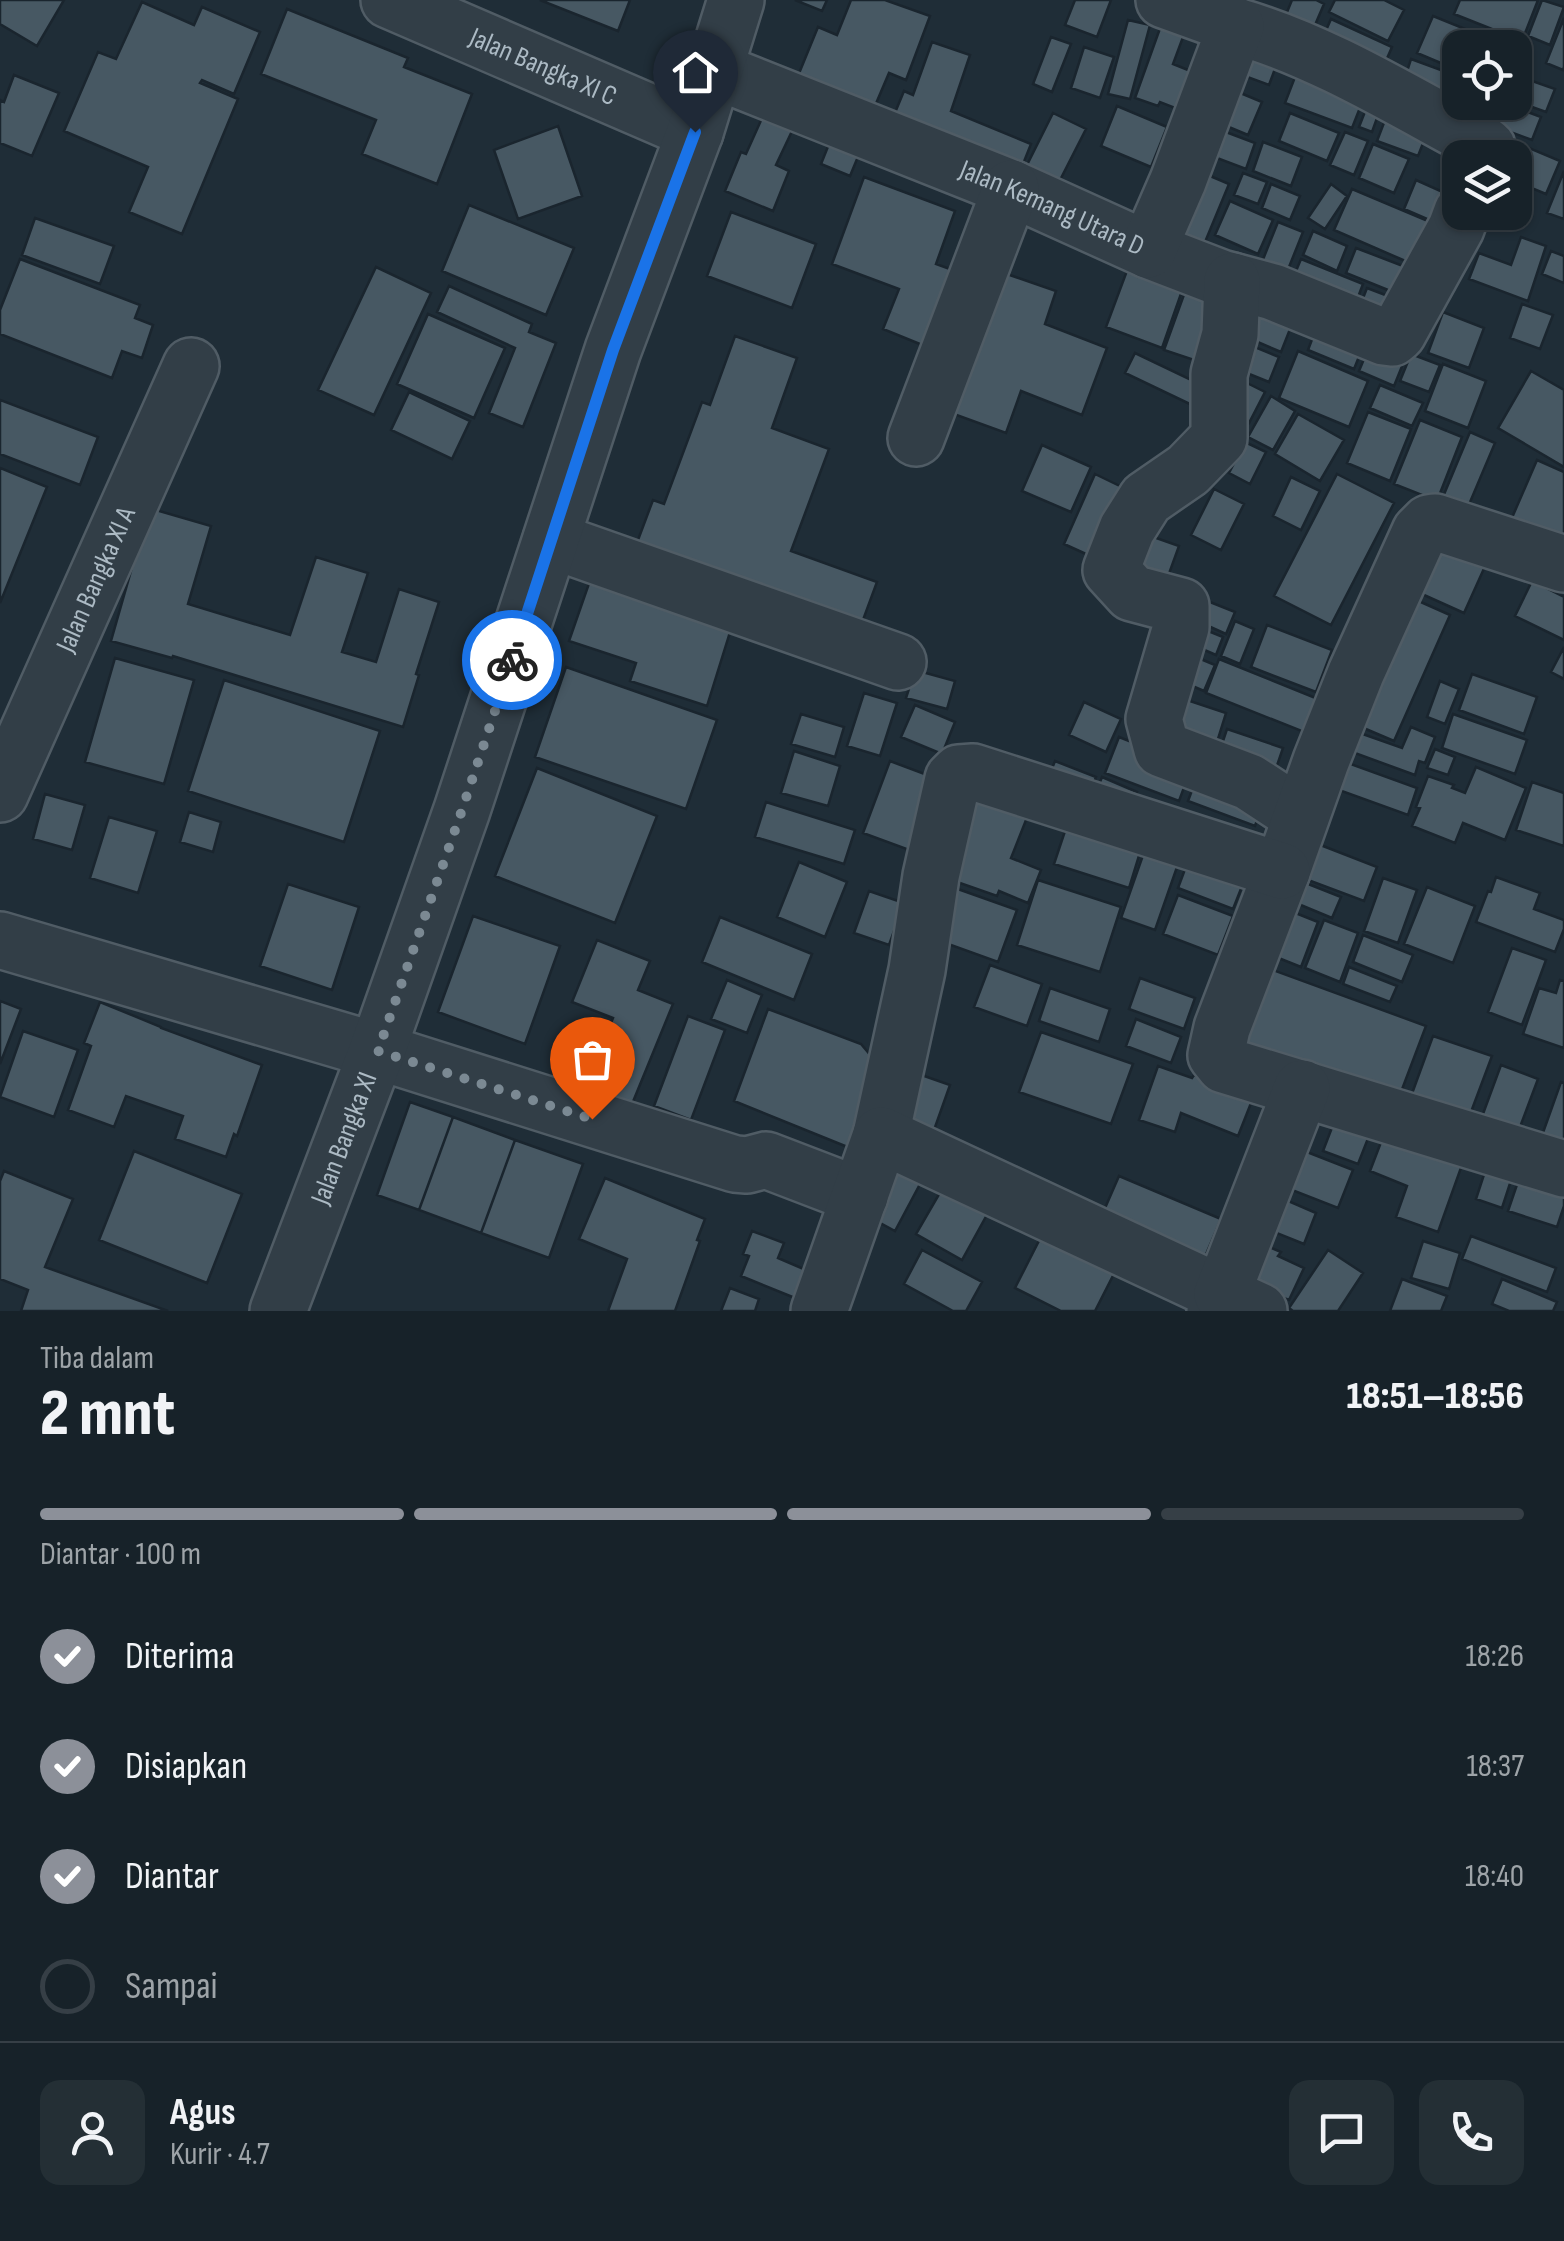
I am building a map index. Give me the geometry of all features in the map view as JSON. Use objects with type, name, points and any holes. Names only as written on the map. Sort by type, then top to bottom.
[{"type":"street","name":"Jalan Bangka XI C","points":[[389,0],[695,132]]},
{"type":"street","name":"Jalan Bangka XI","points":[[278,1311],[378,1051],[462,810],[613,350],[695,132],[736,0]]},
{"type":"street","points":[[1164,0],[1313,55],[1476,140]]},
{"type":"street","name":"Jalan Kemang Utara D","points":[[714,70],[1011,188],[1148,250],[1236,26]]},
{"type":"street","points":[[916,438],[1011,188]]},
{"type":"street","points":[[1148,250],[1274,292],[1392,338],[1455,230]]},
{"type":"street","points":[[1232,280],[1230,334],[1219,374],[1218,438],[1188,470],[1146,499],[1127,529],[1111,570],[1132,593],[1181,606],[1181,627],[1154,719],[1162,749],[1250,782],[1301,816]]},
{"type":"street","name":"Jalan Bangka XI A","points":[[0,794],[191,366]]},
{"type":"street","points":[[1564,564],[1429,522],[1420,532],[1356,673],[1222,1028],[1216,1055],[1224,1065],[1564,1168]]},
{"type":"street","points":[[552,540],[898,662]]},
{"type":"street","points":[[819,1311],[881,1134],[916,970],[930,876],[953,779],[959,773],[973,772],[1282,871]]},
{"type":"street","points":[[0,940],[378,1051],[735,1164],[766,1160],[860,1196]]},
{"type":"street","points":[[881,1134],[1232,1305],[1302,1088]]},
{"type":"building","points":[[0,0],[64,0],[37,46],[0,24]]},
{"type":"building","points":[[540,0],[630,0],[618,31]]},
{"type":"building","points":[[795,0],[827,0],[822,11]]},
{"type":"building","points":[[851,0],[885,0],[930,16],[906,80],[889,73],[869,120],[793,88],[818,27],[837,35]]},
{"type":"building","points":[[1075,0],[1111,0],[1097,37],[1065,25]]},
{"type":"building","points":[[1292,0],[1324,4],[1306,46],[1278,34]]},
{"type":"building","points":[[1335,0],[1384,0],[1404,10],[1388,41],[1329,12]]},
{"type":"building","points":[[1460,0],[1538,0],[1526,30],[1494,30],[1454,14]]},
{"type":"building","points":[[1542,0],[1564,7],[1550,45],[1532,38],[1530,30]]},
{"type":"building","points":[[142,2],[194,25],[202,7],[260,32],[234,94],[202,80],[200,83],[238,99],[182,234],[129,212],[148,167],[64,131],[98,52],[116,59]]},
{"type":"building","points":[[287,9],[408,58],[404,67],[472,94],[437,184],[362,154],[376,120],[261,74]]},
{"type":"building","points":[[1433,16],[1468,30],[1442,30],[1442,64],[1417,53]]},
{"type":"building","points":[[1564,18],[1564,67],[1563,70],[1546,63]]},
{"type":"building","points":[[1331,19],[1392,47],[1378,79],[1317,51]]},
{"type":"building","points":[[1128,20],[1150,25],[1130,99],[1108,94]]},
{"type":"building","points":[[1163,20],[1186,29],[1173,64],[1213,80],[1198,117],[1160,102],[1158,106],[1135,98]]},
{"type":"building","points":[[1245,33],[1283,47],[1269,85],[1245,76],[1238,92],[1262,102],[1248,135],[1212,120]]},
{"type":"building","points":[[1051,37],[1071,44],[1052,92],[1033,84]]},
{"type":"building","points":[[932,42],[970,55],[951,111],[1031,144],[1015,184],[887,132],[904,91],[913,95]]},
{"type":"building","points":[[1084,47],[1114,57],[1100,98],[1071,88]]},
{"type":"building","points":[[1411,59],[1442,70],[1442,105],[1401,90]]},
{"type":"building","points":[[1300,64],[1367,90],[1352,128],[1285,103]]},
{"type":"building","points":[[14,75],[59,93],[32,156],[0,143],[0,100],[4,102]]},
{"type":"building","points":[[1532,81],[1555,89],[1546,112],[1532,107]]},
{"type":"building","points":[[1373,91],[1385,96],[1372,132],[1359,127]]},
{"type":"building","points":[[1117,106],[1167,127],[1151,167],[1101,146]]},
{"type":"building","points":[[1390,107],[1431,123],[1418,156],[1377,141]]},
{"type":"building","points":[[1053,113],[1086,129],[1058,184],[1026,167]]},
{"type":"building","points":[[1290,113],[1339,133],[1327,161],[1279,141]]},
{"type":"building","points":[[1532,114],[1541,117],[1532,140],[1497,127],[1500,120],[1532,120]]},
{"type":"building","points":[[763,116],[793,129],[776,165],[789,171],[773,211],[725,191],[741,152],[746,154]]},
{"type":"building","points":[[558,126],[582,196],[518,219],[494,150]]},
{"type":"building","points":[[1210,126],[1255,143],[1246,169],[1201,152]]},
{"type":"building","points":[[1345,132],[1368,141],[1354,175],[1330,165]]},
{"type":"building","points":[[833,134],[862,147],[850,176],[821,164]]},
{"type":"building","points":[[1263,142],[1302,157],[1291,186],[1253,171]]},
{"type":"building","points":[[1373,144],[1409,159],[1394,193],[1359,178]]},
{"type":"building","points":[[1532,149],[1560,161],[1546,194],[1532,188]]},
{"type":"building","points":[[1196,170],[1229,184],[1198,259],[1165,245]]},
{"type":"building","points":[[1564,171],[1564,219],[1547,213]]},
{"type":"building","points":[[1243,173],[1267,182],[1258,204],[1234,195]]},
{"type":"building","points":[[864,177],[955,211],[936,264],[972,277],[942,353],[883,329],[899,289],[832,264]]},
{"type":"building","points":[[1416,180],[1442,192],[1434,222],[1404,209]]},
{"type":"building","points":[[1271,184],[1300,196],[1290,220],[1262,208]]},
{"type":"building","points":[[1331,184],[1347,196],[1325,229],[1308,218]]},
{"type":"building","points":[[1352,189],[1428,221],[1410,263],[1334,230]]},
{"type":"building","points":[[1230,201],[1273,220],[1258,254],[1215,235]]},
{"type":"building","points":[[469,205],[574,248],[546,315],[442,271]]},
{"type":"building","points":[[731,212],[816,244],[792,308],[707,276]]},
{"type":"building","points":[[35,218],[114,246],[100,284],[22,255]]},
{"type":"building","points":[[1278,222],[1303,232],[1279,292],[1254,282]]},
{"type":"building","points":[[1313,231],[1347,246],[1337,271],[1303,255]]},
{"type":"building","points":[[1521,237],[1546,246],[1528,301],[1469,279],[1479,253],[1511,265]]},
{"type":"building","points":[[1356,248],[1403,266],[1393,292],[1346,273]]},
{"type":"building","points":[[1551,251],[1564,256],[1564,283],[1542,274]]},
{"type":"building","points":[[20,259],[140,305],[135,318],[153,325],[142,358],[122,351],[112,378],[0,334],[0,310]]},
{"type":"building","points":[[1301,259],[1363,284],[1349,321],[1286,295]]},
{"type":"building","points":[[376,267],[431,293],[374,415],[318,390]]},
{"type":"building","points":[[1128,268],[1183,288],[1162,348],[1106,327]]},
{"type":"building","points":[[1001,272],[1056,291],[1045,324],[1107,348],[1082,415],[1021,391],[1006,433],[951,413]]},
{"type":"building","points":[[449,286],[532,324],[529,332],[556,343],[523,427],[489,413],[515,348],[437,312]]},
{"type":"building","points":[[1367,288],[1388,296],[1374,329],[1354,321]]},
{"type":"building","points":[[1186,289],[1227,304],[1206,364],[1164,350]]},
{"type":"building","points":[[1256,297],[1296,314],[1281,352],[1239,334]]},
{"type":"building","points":[[1522,304],[1553,315],[1540,349],[1510,338]]},
{"type":"building","points":[[1443,312],[1484,328],[1469,368],[1428,353]]},
{"type":"building","points":[[1322,313],[1369,332],[1354,369],[1308,350]]},
{"type":"building","points":[[428,314],[505,348],[474,418],[397,384]]},
{"type":"building","points":[[1374,335],[1409,349],[1394,386],[1359,371]]},
{"type":"building","points":[[735,336],[797,358],[772,428],[829,449],[791,551],[877,582],[856,639],[632,556],[653,500],[664,504],[702,402],[710,405]]},
{"type":"building","points":[[1233,338],[1279,357],[1269,382],[1222,363]]},
{"type":"building","points":[[1298,351],[1368,381],[1349,427],[1279,398]]},
{"type":"building","points":[[1135,353],[1204,386],[1194,406],[1125,373]]},
{"type":"building","points":[[1411,354],[1440,365],[1429,392],[1400,381]]},
{"type":"building","points":[[1443,364],[1486,381],[1468,428],[1425,411]]},
{"type":"building","points":[[1531,371],[1564,390],[1564,467],[1498,428]]},
{"type":"building","points":[[1241,380],[1265,392],[1249,423],[1225,411]]},
{"type":"building","points":[[1380,385],[1423,403],[1412,426],[1370,408]]},
{"type":"building","points":[[409,392],[470,421],[452,459],[391,430]]},
{"type":"building","points":[[1271,396],[1295,411],[1273,450],[1248,437]]},
{"type":"building","points":[[0,400],[98,437],[80,485],[0,454]]},
{"type":"building","points":[[1368,412],[1411,429],[1390,481],[1347,463]]},
{"type":"building","points":[[1298,414],[1344,440],[1320,481],[1275,454]]},
{"type":"building","points":[[1420,420],[1462,437],[1437,501],[1394,484]]},
{"type":"building","points":[[1470,432],[1495,443],[1465,514],[1440,504]]},
{"type":"building","points":[[1245,442],[1266,452],[1250,484],[1229,473]]},
{"type":"building","points":[[1042,445],[1091,467],[1071,512],[1022,491]]},
{"type":"building","points":[[1537,460],[1564,472],[1564,543],[1511,520]]},
{"type":"building","points":[[0,468],[47,487],[0,603]]},
{"type":"building","points":[[1095,474],[1128,490],[1097,559],[1064,544]]},
{"type":"building","points":[[1337,474],[1394,503],[1331,625],[1274,596]]},
{"type":"building","points":[[1291,477],[1320,491],[1301,530],[1273,516]]},
{"type":"building","points":[[1214,489],[1244,504],[1221,550],[1191,535]]},
{"type":"building","points":[[149,508],[211,526],[188,604],[290,635],[316,557],[368,573],[342,652],[376,662],[399,589],[439,602],[403,727],[173,656],[111,641]]},
{"type":"building","points":[[1430,527],[1491,553],[1464,613],[1404,586]]},
{"type":"building","points":[[1145,534],[1179,546],[1166,582],[1132,571]]},
{"type":"building","points":[[594,569],[735,616],[707,706],[630,681],[636,663],[569,641]]},
{"type":"building","points":[[1532,581],[1564,597],[1564,640],[1515,616]]},
{"type":"building","points":[[1396,591],[1450,615],[1394,741],[1340,718]]},
{"type":"building","points":[[1195,596],[1235,612],[1226,634],[1186,616]]},
{"type":"building","points":[[1235,621],[1254,629],[1240,664],[1221,656]]},
{"type":"building","points":[[1186,622],[1223,637],[1216,655],[1179,639]]},
{"type":"building","points":[[1267,625],[1332,650],[1316,692],[1251,667]]},
{"type":"building","points":[[1564,647],[1564,679],[1551,672]]},
{"type":"building","points":[[1179,650],[1215,665],[1204,691],[1169,676]]},
{"type":"building","points":[[115,658],[194,680],[164,784],[85,762]]},
{"type":"building","points":[[1219,659],[1318,699],[1304,732],[1206,693]]},
{"type":"building","points":[[566,667],[717,720],[686,809],[535,757]]},
{"type":"building","points":[[915,670],[955,681],[947,709],[906,698]]},
{"type":"building","points":[[1472,674],[1537,697],[1524,734],[1459,710]]},
{"type":"building","points":[[224,680],[380,731],[344,842],[188,791]]},
{"type":"building","points":[[1440,681],[1459,689],[1445,724],[1427,717]]},
{"type":"building","points":[[864,693],[897,703],[880,756],[847,746]]},
{"type":"building","points":[[1169,694],[1226,713],[1217,742],[1160,723]]},
{"type":"building","points":[[1084,702],[1121,719],[1106,752],[1069,735]]},
{"type":"building","points":[[915,705],[955,722],[942,754],[901,737]]},
{"type":"building","points":[[801,714],[844,727],[835,757],[791,744]]},
{"type":"building","points":[[1453,714],[1527,740],[1515,774],[1442,748]]},
{"type":"building","points":[[1340,726],[1402,748],[1411,727],[1435,737],[1425,763],[1419,761],[1415,775],[1333,745]]},
{"type":"building","points":[[1227,729],[1283,748],[1270,786],[1214,768]]},
{"type":"building","points":[[1119,737],[1192,766],[1179,801],[1105,773]]},
{"type":"building","points":[[1435,749],[1455,757],[1448,775],[1427,768]]},
{"type":"building","points":[[794,751],[840,766],[828,806],[781,793]]},
{"type":"building","points":[[1334,758],[1417,788],[1408,815],[1325,785]]},
{"type":"building","points":[[890,761],[946,782],[920,854],[863,833]]},
{"type":"building","points":[[1055,761],[1096,777],[1084,807],[1043,791]]},
{"type":"building","points":[[1476,767],[1526,788],[1505,840],[1463,823],[1455,843],[1412,826],[1428,776],[1465,793]]},
{"type":"building","points":[[537,768],[657,816],[615,923],[495,876]]},
{"type":"building","points":[[1200,769],[1266,795],[1255,826],[1188,801]]},
{"type":"building","points":[[1102,777],[1137,792],[1126,819],[1091,805]]},
{"type":"building","points":[[1532,782],[1564,793],[1564,846],[1516,830]]},
{"type":"building","points":[[964,784],[1030,810],[1011,858],[1041,870],[1028,903],[937,875]]},
{"type":"building","points":[[45,794],[85,805],[72,850],[33,839]]},
{"type":"building","points":[[766,802],[855,830],[844,864],[755,837]]},
{"type":"building","points":[[189,812],[221,822],[213,852],[180,842]]},
{"type":"building","points":[[1071,813],[1145,836],[1129,888],[1054,864]]},
{"type":"building","points":[[109,817],[157,831],[138,893],[90,878]]},
{"type":"building","points":[[1149,838],[1183,850],[1155,930],[1121,918]]},
{"type":"building","points":[[1305,839],[1377,867],[1364,901],[1292,874]]},
{"type":"building","points":[[1194,845],[1250,866],[1233,909],[1178,888]]},
{"type":"building","points":[[799,862],[847,882],[825,937],[777,917]]},
{"type":"building","points":[[1288,876],[1341,897],[1332,918],[1279,896]]},
{"type":"building","points":[[1496,877],[1540,893],[1534,909],[1564,920],[1555,952],[1476,922]]},
{"type":"building","points":[[1383,878],[1417,890],[1398,943],[1364,931]]},
{"type":"building","points":[[1038,880],[1121,907],[1100,972],[1017,945]]},
{"type":"building","points":[[288,884],[359,907],[332,990],[260,966]]},
{"type":"building","points":[[1427,887],[1475,906],[1453,963],[1404,944]]},
{"type":"building","points":[[955,888],[1017,910],[998,962],[937,940]]},
{"type":"building","points":[[869,891],[904,903],[889,945],[854,933]]},
{"type":"building","points":[[1178,895],[1233,916],[1218,955],[1163,934]]},
{"type":"building","points":[[1288,910],[1318,922],[1301,967],[1271,955]]},
{"type":"building","points":[[473,916],[560,946],[525,1044],[438,1012]]},
{"type":"building","points":[[720,917],[812,954],[794,1000],[702,962]]},
{"type":"building","points":[[1324,920],[1358,933],[1340,982],[1305,968]]},
{"type":"building","points":[[1363,935],[1413,955],[1402,982],[1353,962]]},
{"type":"building","points":[[597,940],[650,961],[638,990],[673,1004],[630,1109],[584,1090],[613,1018],[572,1002]]},
{"type":"building","points":[[1512,948],[1546,960],[1522,1025],[1488,1012]]},
{"type":"building","points":[[990,965],[1042,984],[1027,1026],[974,1007]]},
{"type":"building","points":[[1259,965],[1426,1026],[1398,1100],[1232,1039]]},
{"type":"building","points":[[1349,967],[1397,986],[1390,1002],[1343,984]]},
{"type":"building","points":[[1140,978],[1195,998],[1184,1029],[1129,1009]]},
{"type":"building","points":[[727,980],[762,995],[747,1033],[711,1019]]},
{"type":"building","points":[[1560,980],[1564,981],[1564,1048],[1523,1034],[1539,988],[1556,993]]},
{"type":"building","points":[[1050,988],[1110,1009],[1099,1042],[1039,1021]]},
{"type":"building","points":[[0,1001],[21,1009],[0,1064]]},
{"type":"building","points":[[100,1002],[262,1065],[226,1157],[175,1139],[183,1116],[126,1096],[114,1127],[68,1110],[91,1046],[84,1043]]},
{"type":"building","points":[[768,1009],[861,1044],[882,1069],[850,1148],[734,1101]]},
{"type":"building","points":[[688,1016],[725,1030],[691,1120],[654,1106]]},
{"type":"building","points":[[1136,1019],[1181,1037],[1171,1063],[1126,1046]]},
{"type":"building","points":[[23,1031],[78,1050],[54,1117],[0,1097]]},
{"type":"building","points":[[1041,1032],[1133,1064],[1111,1124],[1019,1092]]},
{"type":"building","points":[[1433,1036],[1492,1056],[1468,1120],[1410,1099]]},
{"type":"building","points":[[1501,1065],[1538,1079],[1517,1135],[1480,1122]]},
{"type":"building","points":[[1158,1066],[1253,1098],[1238,1136],[1181,1113],[1175,1132],[1139,1120]]},
{"type":"building","points":[[910,1071],[950,1085],[928,1147],[888,1133]]},
{"type":"building","points":[[1561,1082],[1564,1083],[1564,1149],[1540,1141]]},
{"type":"building","points":[[410,1102],[453,1117],[419,1210],[377,1195]]},
{"type":"building","points":[[1341,1104],[1376,1118],[1358,1164],[1323,1151]]},
{"type":"building","points":[[1391,1116],[1467,1151],[1438,1232],[1396,1217],[1407,1186],[1370,1171]]},
{"type":"building","points":[[453,1117],[515,1140],[481,1233],[419,1210]]},
{"type":"building","points":[[515,1140],[583,1164],[549,1258],[481,1233]]},
{"type":"building","points":[[1284,1143],[1353,1170],[1338,1208],[1269,1181]]},
{"type":"building","points":[[893,1150],[928,1169],[895,1231],[860,1212]]},
{"type":"building","points":[[134,1151],[242,1194],[207,1283],[99,1240]]},
{"type":"building","points":[[1491,1153],[1517,1162],[1502,1208],[1476,1199]]},
{"type":"building","points":[[1524,1164],[1564,1178],[1564,1206],[1557,1227],[1508,1211]]},
{"type":"building","points":[[4,1171],[73,1199],[45,1267],[168,1311],[21,1311],[28,1290],[0,1279],[0,1181]]},
{"type":"building","points":[[1119,1176],[1221,1219],[1204,1259],[1102,1215]]},
{"type":"building","points":[[949,1177],[994,1202],[962,1260],[916,1234]]},
{"type":"building","points":[[605,1178],[705,1219],[675,1311],[608,1311],[627,1259],[579,1239]]},
{"type":"building","points":[[1265,1191],[1316,1213],[1304,1244],[1252,1223]]},
{"type":"building","points":[[1048,1223],[1121,1260],[1095,1311],[1061,1311],[1015,1288]]},
{"type":"building","points":[[752,1231],[784,1243],[778,1258],[806,1270],[795,1298],[741,1276],[749,1256],[743,1254]]},
{"type":"building","points":[[1471,1236],[1556,1268],[1547,1292],[1462,1259]]},
{"type":"building","points":[[1252,1240],[1281,1252],[1278,1256],[1304,1268],[1289,1300],[1235,1279]]},
{"type":"building","points":[[1423,1241],[1460,1253],[1449,1289],[1411,1278]]},
{"type":"building","points":[[922,1250],[982,1282],[966,1311],[953,1311],[904,1284]]},
{"type":"building","points":[[1328,1250],[1363,1273],[1338,1311],[1293,1311],[1289,1308]]},
{"type":"building","points":[[1402,1279],[1447,1296],[1441,1311],[1390,1311]]},
{"type":"building","points":[[1502,1279],[1557,1302],[1553,1311],[1509,1311],[1492,1304]]},
{"type":"building","points":[[730,1288],[759,1299],[755,1311],[721,1311]]},
{"type":"way so far","points":[[512,660],[378,1051],[592,1119]]},
{"type":"route","points":[[512,660],[613,350],[695,132]]}]
